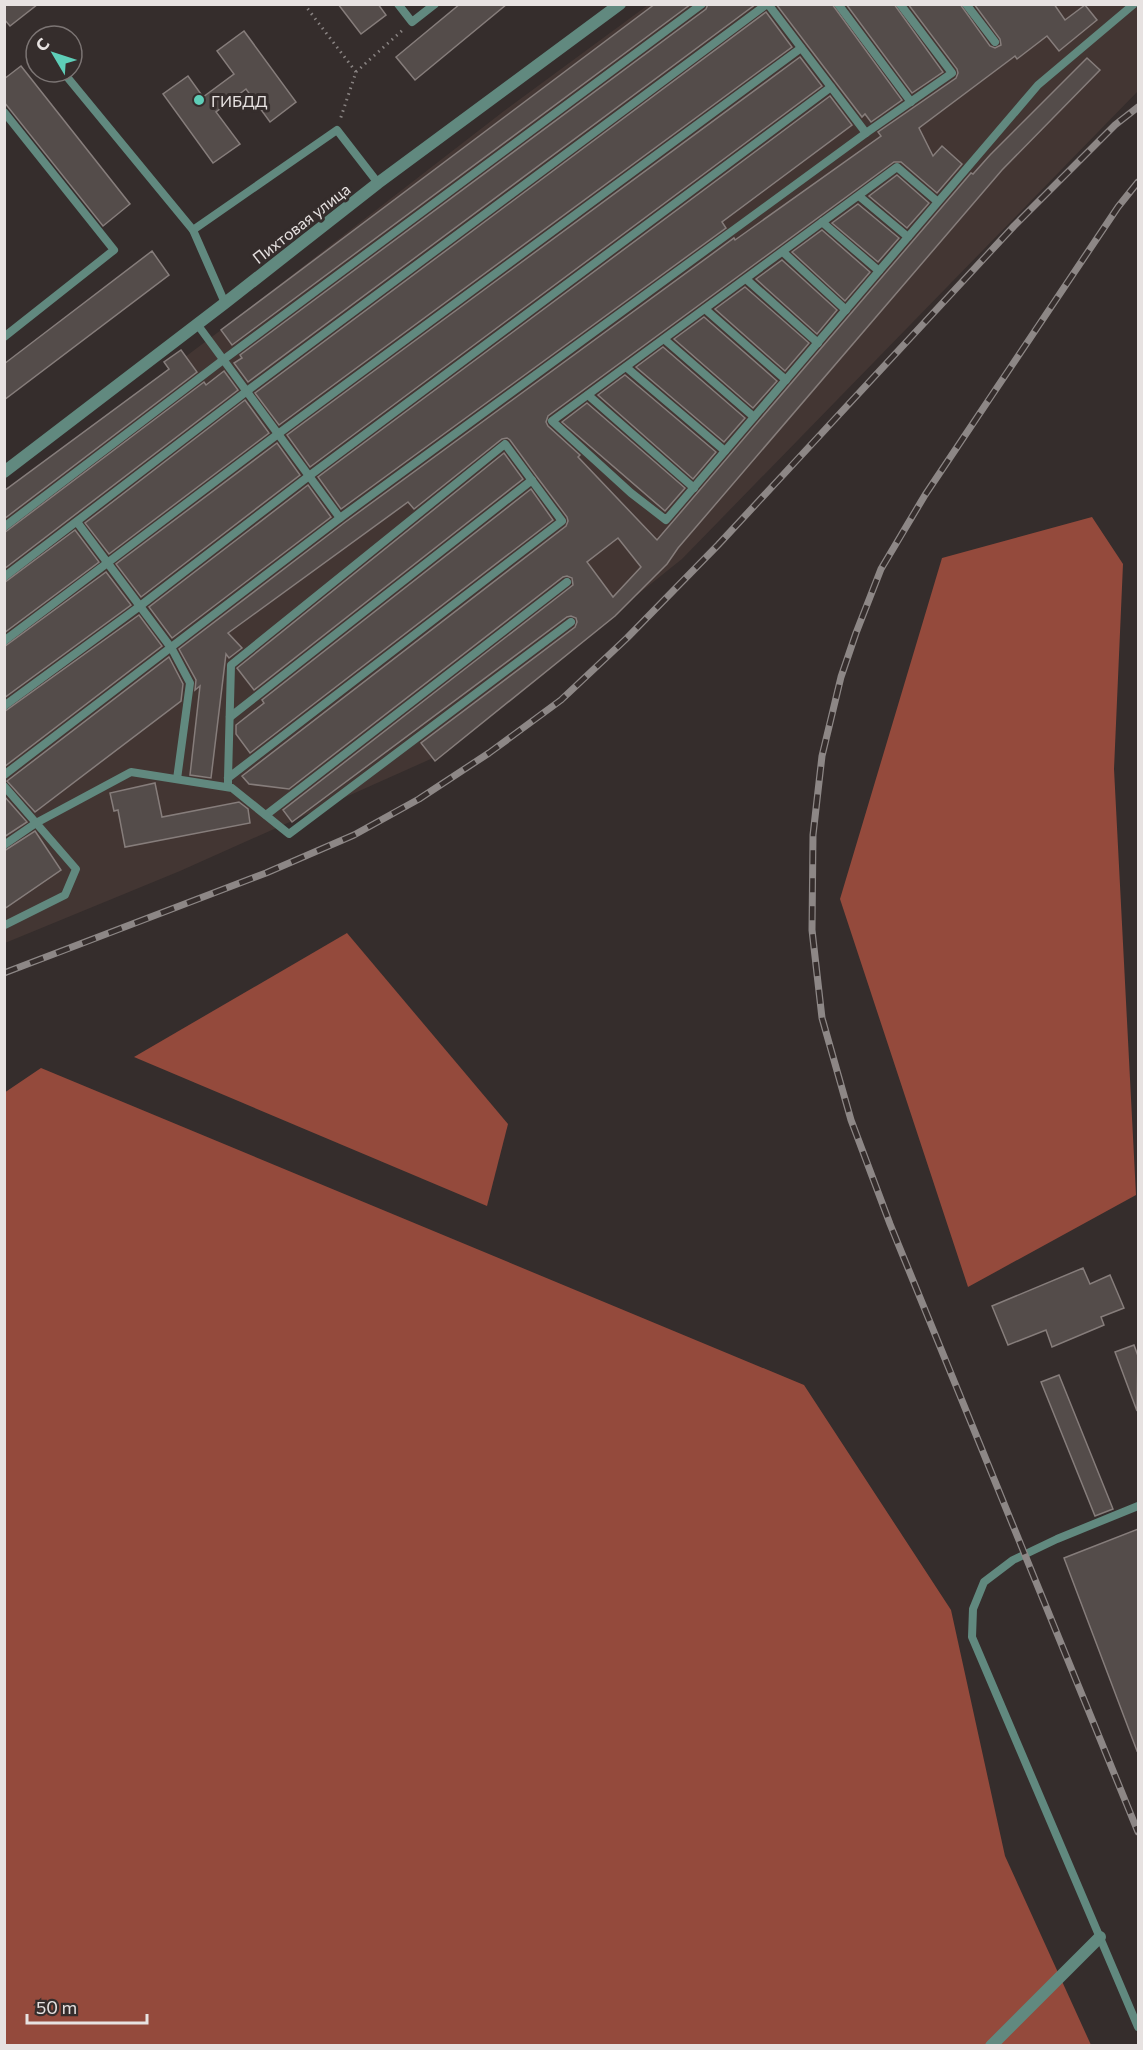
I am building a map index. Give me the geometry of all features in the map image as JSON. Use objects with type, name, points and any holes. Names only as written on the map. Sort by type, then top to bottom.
[{"type":"street","name":"Пихтовая улица","points":[[4,472],[378,183],[620,4]]},
{"type":"street","points":[[991,2046],[1100,1937]]},
{"type":"lane","points":[[398,4],[412,22],[435,4]]},
{"type":"lane","points":[[4,527],[223,360],[702,4]]},
{"type":"lane","points":[[4,576],[767,4],[866,133]]},
{"type":"lane","points":[[838,4],[911,102]]},
{"type":"lane","points":[[4,775],[172,649],[340,518],[866,133],[952,74],[900,4]]},
{"type":"lane","points":[[966,4],[995,42]]},
{"type":"lane","points":[[938,202],[897,167],[552,421],[631,493],[666,520],[818,343],[1038,85],[1134,4]]},
{"type":"lane","points":[[4,641],[278,434],[801,48]]},
{"type":"lane","points":[[73,84],[193,230],[225,303]]},
{"type":"lane","points":[[4,706],[831,87]]},
{"type":"lane","points":[[4,112],[114,250],[4,337]]},
{"type":"lane","points":[[193,230],[337,130],[378,183]]},
{"type":"lane","points":[[859,195],[908,237]]},
{"type":"lane","points":[[822,222],[879,271]]},
{"type":"lane","points":[[783,252],[846,310]]},
{"type":"lane","points":[[746,279],[818,343]]},
{"type":"lane","points":[[705,309],[786,380]]},
{"type":"lane","points":[[197,324],[340,518]]},
{"type":"lane","points":[[664,339],[754,417]]},
{"type":"lane","points":[[626,367],[725,451]]},
{"type":"lane","points":[[588,395],[694,488]]},
{"type":"lane","points":[[4,845],[36,823],[131,772],[228,783],[562,521],[505,444],[231,665],[228,783],[290,834],[571,622]]},
{"type":"lane","points":[[230,717],[532,480]]},
{"type":"lane","points":[[76,522],[172,649],[190,683],[177,779]]},
{"type":"lane","points":[[266,815],[567,582]]},
{"type":"lane","points":[[4,786],[76,869],[65,895],[4,925]]},
{"type":"lane","points":[[1138,1506],[1057,1539],[1013,1560],[984,1582],[973,1610],[972,1637],[1138,2027]]},
{"type":"path","points":[[304,4],[356,72]]},
{"type":"path","points":[[337,130],[356,72],[412,22]]},
{"type":"shaded area","points":[[648,5],[1138,5],[1138,91],[682,559],[433,758],[180,871],[5,943],[4,493],[221,330],[504,111]]},
{"type":"shaded area","points":[[1092,517],[1123,564],[1114,769],[1136,1195],[968,1287],[840,899],[942,558]]},
{"type":"shaded area","points":[[347,933],[508,1124],[487,1206],[134,1057]]},
{"type":"shaded area","points":[[41,1068],[804,1385],[951,1610],[1005,1856],[1091,2045],[5,2046],[4,1093]]},
{"type":"building","points":[[4,4],[38,4],[10,26],[4,19]]},
{"type":"building","points":[[338,4],[378,4],[386,15],[361,34]]},
{"type":"building","points":[[460,4],[507,4],[415,80],[396,57]]},
{"type":"building","points":[[655,4],[691,4],[232,345],[221,330]]},
{"type":"building","points":[[708,4],[756,4],[248,382],[234,363],[242,358],[240,355],[706,9]]},
{"type":"building","points":[[776,4],[832,4],[902,100],[871,122],[865,114],[862,117]]},
{"type":"building","points":[[846,4],[894,4],[943,72],[912,93]]},
{"type":"building","points":[[908,4],[960,4],[990,46],[995,48],[1001,45],[1000,39],[974,4],[1054,4],[1065,20],[1085,5],[1097,20],[1059,51],[1047,36],[1017,59],[1015,56],[919,128],[933,156],[942,146],[962,164],[937,193],[901,162],[894,162],[548,416],[546,422],[548,426],[580,455],[578,457],[657,540],[971,173],[973,174],[1087,58],[1100,70],[1002,170],[678,548],[667,564],[615,616],[435,761],[421,743],[575,627],[576,618],[567,617],[292,822],[283,810],[573,585],[572,578],[563,577],[289,789],[249,784],[242,776],[566,526],[567,517],[510,440],[502,439],[414,509],[408,502],[228,633],[242,648],[229,658],[226,654],[211,778],[190,775],[200,686],[195,690],[196,680],[179,649],[344,523],[734,238],[735,240],[881,136],[878,132],[956,78],[957,69]],"holes":[[[618,538],[641,567],[613,597],[587,562]]]},
{"type":"building","points":[[766,12],[792,47],[279,425],[255,393]]},
{"type":"building","name":"ГИБДД","points":[[244,31],[296,102],[270,122],[246,89],[216,112],[240,144],[213,163],[163,94],[188,76],[203,97],[234,74],[217,51]]},
{"type":"building","points":[[800,57],[822,86],[310,467],[287,435]]},
{"type":"building","points":[[21,66],[24,70],[24,84],[35,84],[130,204],[103,226],[4,102],[4,79]]},
{"type":"building","points":[[830,96],[852,125],[722,222],[726,228],[341,509],[318,477]]},
{"type":"building","points":[[897,175],[929,203],[907,228],[869,196]]},
{"type":"building","points":[[858,204],[899,238],[878,262],[832,223]]},
{"type":"building","points":[[822,230],[870,272],[845,301],[792,252]]},
{"type":"building","points":[[152,251],[169,275],[4,400],[4,364]]},
{"type":"building","points":[[782,260],[837,310],[817,334],[756,279]]},
{"type":"building","points":[[745,287],[809,343],[785,371],[715,309]]},
{"type":"building","points":[[704,317],[777,381],[753,408],[674,339]]},
{"type":"building","points":[[663,347],[745,418],[724,442],[636,367]]},
{"type":"building","points":[[181,350],[197,372],[4,519],[4,491],[169,369],[164,362]]},
{"type":"building","points":[[224,371],[238,390],[4,569],[4,533],[204,382],[206,385]]},
{"type":"building","points":[[625,375],[716,452],[693,479],[598,395]]},
{"type":"building","points":[[245,400],[269,433],[109,554],[85,523]]},
{"type":"building","points":[[587,403],[685,488],[665,511],[562,422]]},
{"type":"building","points":[[277,443],[300,475],[141,597],[116,564]]},
{"type":"building","points":[[504,453],[523,479],[254,690],[237,668]]},
{"type":"building","points":[[308,485],[331,517],[172,638],[149,607]]},
{"type":"building","points":[[531,489],[553,520],[250,753],[236,734],[236,725],[264,703],[262,700]]},
{"type":"building","points":[[75,530],[99,562],[4,633],[4,583]]},
{"type":"building","points":[[106,572],[131,605],[4,698],[4,647]]},
{"type":"building","points":[[139,615],[162,646],[4,767],[4,712]]},
{"type":"building","points":[[169,657],[183,684],[181,701],[35,812],[7,781]]},
{"type":"building","points":[[155,783],[162,817],[239,802],[248,809],[250,823],[125,847],[118,810],[114,811],[110,793]]},
{"type":"building","points":[[4,796],[27,822],[4,837]]},
{"type":"building","points":[[35,831],[61,870],[4,909],[4,851]]},
{"type":"building","points":[[1083,1268],[1090,1284],[1110,1275],[1124,1308],[1101,1317],[1104,1325],[1052,1347],[1046,1330],[1008,1345],[992,1306]]},
{"type":"building","points":[[1134,1345],[1138,1356],[1137,1411],[1115,1352]]},
{"type":"building","points":[[1059,1375],[1113,1509],[1095,1516],[1041,1382]]},
{"type":"building","points":[[1138,1529],[1138,1750],[1137,1751],[1064,1558]]},
{"type":"railway","points":[[4,973],[266,873],[354,835],[419,799],[489,753],[561,700],[627,638],[718,545],[1014,226],[1115,125],[1138,107]]},
{"type":"railway","points":[[1138,182],[1118,207],[925,495],[881,569],[841,677],[822,756],[813,835],[812,930],[822,1018],[851,1120],[890,1224],[1138,1832]]},
{"type":"place","name":"ГИБДД","points":[[199,100]]}]
